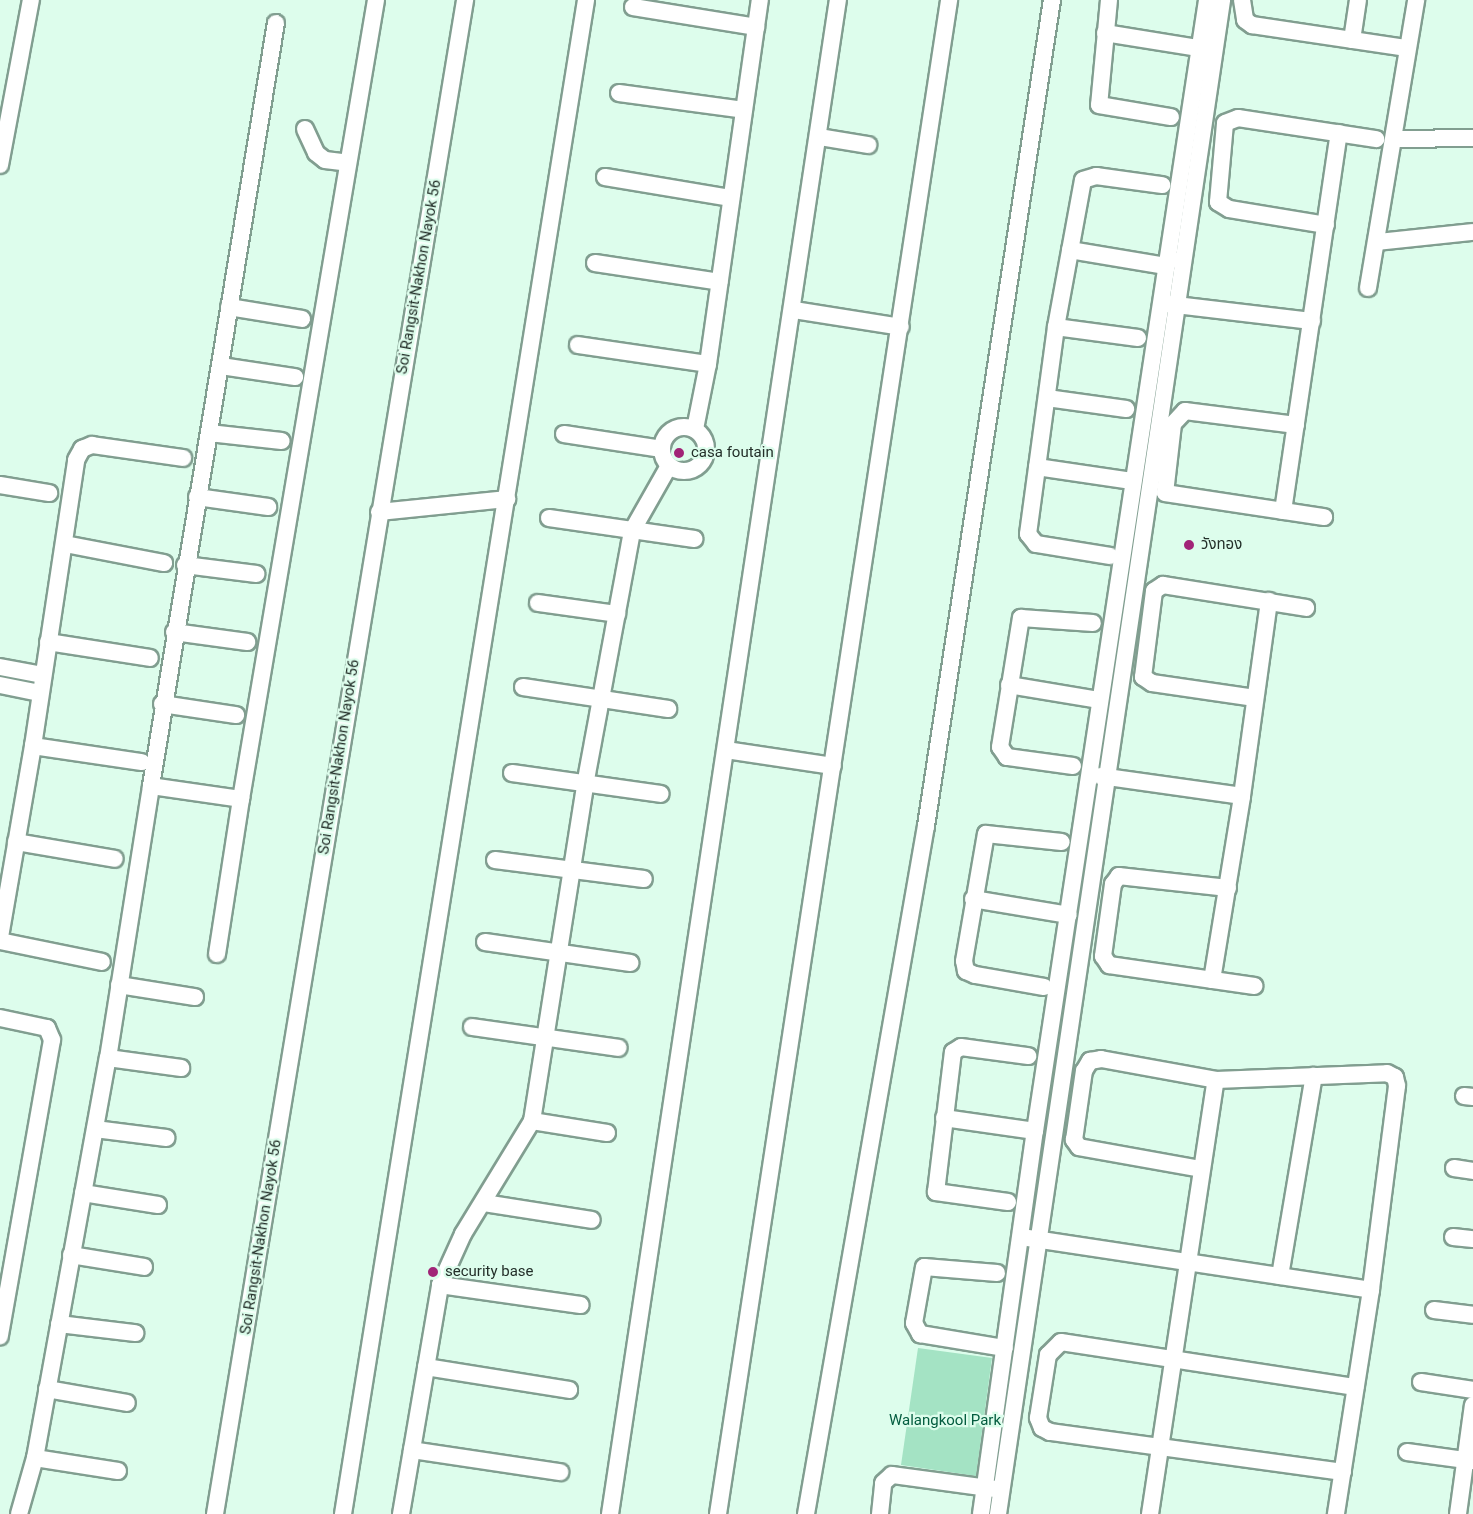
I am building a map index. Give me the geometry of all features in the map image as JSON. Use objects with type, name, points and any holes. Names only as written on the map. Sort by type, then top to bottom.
[{"type":"street","points":[[0,165],[31,0]]},
{"type":"street","points":[[217,954],[241,799],[376,0]]},
{"type":"street","name":"Soi Rangsit-Nakhon Nayok 56","points":[[215,1514],[465,0]]},
{"type":"street","points":[[344,1514],[586,0]]},
{"type":"street","points":[[662,449],[669,466],[683,471],[703,462],[707,448],[695,429],[708,364],[760,0]]},
{"type":"street","points":[[610,1514],[794,310],[838,0]]},
{"type":"street","points":[[718,1514],[901,327],[949,0]]},
{"type":"street","points":[[806,1514],[926,826],[1052,0]]},
{"type":"street","points":[[1109,0],[1099,105],[1171,117]]},
{"type":"street","points":[[981,1514],[1035,1131],[1132,481],[1207,0]]},
{"type":"street","points":[[998,1514],[1110,777],[1222,0]]},
{"type":"street","points":[[1242,0],[1245,20],[1252,25],[1400,47]]},
{"type":"street","points":[[1352,40],[1358,0]]},
{"type":"street","points":[[1368,288],[1416,0]]},
{"type":"street","points":[[633,7],[756,27]]},
{"type":"street","points":[[19,1514],[35,1458],[108,1058],[162,704],[221,366],[276,22]]},
{"type":"street","points":[[1105,33],[1199,48]]},
{"type":"street","points":[[620,93],[744,110]]},
{"type":"street","points":[[1326,225],[1223,207],[1216,196],[1227,119],[1376,139]]},
{"type":"street","points":[[305,129],[316,153],[325,160],[348,163]]},
{"type":"street","points":[[1283,511],[1339,133]]},
{"type":"street","points":[[819,137],[868,145]]},
{"type":"street","points":[[1394,139],[1473,138]]},
{"type":"street","points":[[1110,556],[1030,541],[1037,467],[1056,327],[1083,180],[1096,176],[1162,185]]},
{"type":"street","points":[[605,177],[731,198]]},
{"type":"street","points":[[1166,266],[1189,228]]},
{"type":"street","points":[[1377,242],[1472,232]]},
{"type":"street","points":[[1070,250],[1166,266]]},
{"type":"street","points":[[595,263],[720,282]]},
{"type":"street","points":[[1160,303],[1312,321]]},
{"type":"street","points":[[229,307],[302,319]]},
{"type":"street","points":[[794,310],[901,327]]},
{"type":"street","points":[[1056,327],[1138,338]]},
{"type":"street","points":[[578,345],[708,364]]},
{"type":"street","points":[[221,366],[295,377]]},
{"type":"street","points":[[1047,398],[1126,409]]},
{"type":"street","points":[[1296,425],[1185,411],[1173,424],[1165,493],[1324,517]]},
{"type":"street","points":[[662,449],[673,430],[695,429]]},
{"type":"street","points":[[208,433],[282,441]]},
{"type":"street","points":[[564,434],[662,449]]},
{"type":"street","points":[[102,962],[0,939],[33,746],[76,460],[82,449],[92,444],[183,458]]},
{"type":"street","points":[[401,1514],[440,1285],[463,1234],[484,1203],[532,1120],[585,785],[632,531],[669,466]]},
{"type":"street","points":[[1037,467],[1132,481]]},
{"type":"street","points":[[0,485],[49,493]]},
{"type":"street","points":[[197,497],[268,507]]},
{"type":"street","points":[[379,512],[507,499]]},
{"type":"street","points":[[549,518],[694,539]]},
{"type":"street","points":[[64,544],[164,563]]},
{"type":"street","points":[[185,565],[256,574]]},
{"type":"street","points":[[1255,698],[1152,682],[1143,678],[1154,591],[1164,585],[1306,608]]},
{"type":"street","points":[[1212,980],[1242,796],[1269,601]]},
{"type":"street","points":[[538,603],[618,614]]},
{"type":"street","points":[[1073,766],[1001,754],[1009,685],[1021,618],[1093,623]]},
{"type":"street","points":[[174,632],[247,642]]},
{"type":"street","points":[[48,642],[150,658]]},
{"type":"street","points":[[0,667],[43,675]]},
{"type":"street","points":[[0,685],[40,693]]},
{"type":"street","points":[[1009,685],[1100,700]]},
{"type":"street","points":[[523,687],[601,701],[668,709]]},
{"type":"street","points":[[162,704],[236,715]]},
{"type":"street","points":[[33,746],[142,762]]},
{"type":"street","points":[[726,750],[833,766]]},
{"type":"street","points":[[512,773],[661,794]]},
{"type":"street","points":[[1090,774],[1242,796]]},
{"type":"street","points":[[151,786],[241,799]]},
{"type":"street","points":[[1044,987],[966,970],[973,899],[986,834],[1062,842]]},
{"type":"street","points":[[16,842],[115,859]]},
{"type":"street","points":[[495,860],[644,879]]},
{"type":"street","points":[[1228,888],[1119,876],[1113,884],[1105,963],[1254,986]]},
{"type":"street","points":[[973,899],[1069,915]]},
{"type":"street","points":[[485,942],[630,963]]},
{"type":"street","points":[[119,985],[195,997]]},
{"type":"street","points":[[0,1018],[47,1028],[52,1040],[0,1332]]},
{"type":"street","points":[[472,1027],[618,1048]]},
{"type":"street","points":[[1008,1202],[936,1192],[944,1118],[956,1048],[1028,1056]]},
{"type":"street","points":[[108,1058],[181,1068]]},
{"type":"street","points":[[1201,1169],[1079,1147],[1074,1140],[1084,1071],[1090,1061],[1101,1059],[1216,1080],[1387,1073],[1395,1077],[1397,1086],[1371,1290],[1336,1514]]},
{"type":"street","points":[[1280,1276],[1314,1076]]},
{"type":"street","points":[[1150,1514],[1216,1080]]},
{"type":"street","points":[[944,1118],[1035,1131]]},
{"type":"street","points":[[532,1120],[606,1133]]},
{"type":"street","points":[[94,1128],[166,1138]]},
{"type":"street","points":[[1455,1168],[1473,1171]]},
{"type":"street","points":[[83,1194],[159,1205]]},
{"type":"street","points":[[484,1203],[592,1220]]},
{"type":"street","points":[[1020,1237],[1371,1290]]},
{"type":"street","points":[[1452,1237],[1473,1239]]},
{"type":"street","points":[[71,1255],[144,1267]]},
{"type":"street","points":[[997,1273],[924,1267],[914,1323],[920,1334],[1005,1348]]},
{"type":"street","points":[[440,1285],[581,1305]]},
{"type":"street","points":[[1434,1310],[1473,1315]]},
{"type":"street","points":[[59,1324],[135,1333]]},
{"type":"street","points":[[1343,1472],[1042,1428],[1038,1418],[1048,1355],[1061,1342],[1356,1387]]},
{"type":"street","points":[[426,1367],[569,1390]]},
{"type":"street","points":[[1421,1382],[1473,1390]]},
{"type":"street","points":[[47,1389],[127,1403]]},
{"type":"street","points":[[1458,1514],[1469,1460],[1473,1405]]},
{"type":"street","points":[[412,1450],[560,1472]]},
{"type":"street","points":[[1407,1452],[1469,1460]]},
{"type":"street","points":[[35,1458],[118,1471]]},
{"type":"street","points":[[880,1514],[883,1483],[892,1475],[1002,1490]]},
{"type":"green space","name":"Walangkool Park","points":[[918,1348],[992,1358],[976,1476],[901,1465]]},
{"type":"place","name":"casa foutain","points":[[679,453]]},
{"type":"place","name":"วังทอง","points":[[1189,545]]},
{"type":"place","name":"security base","points":[[433,1272]]}]
